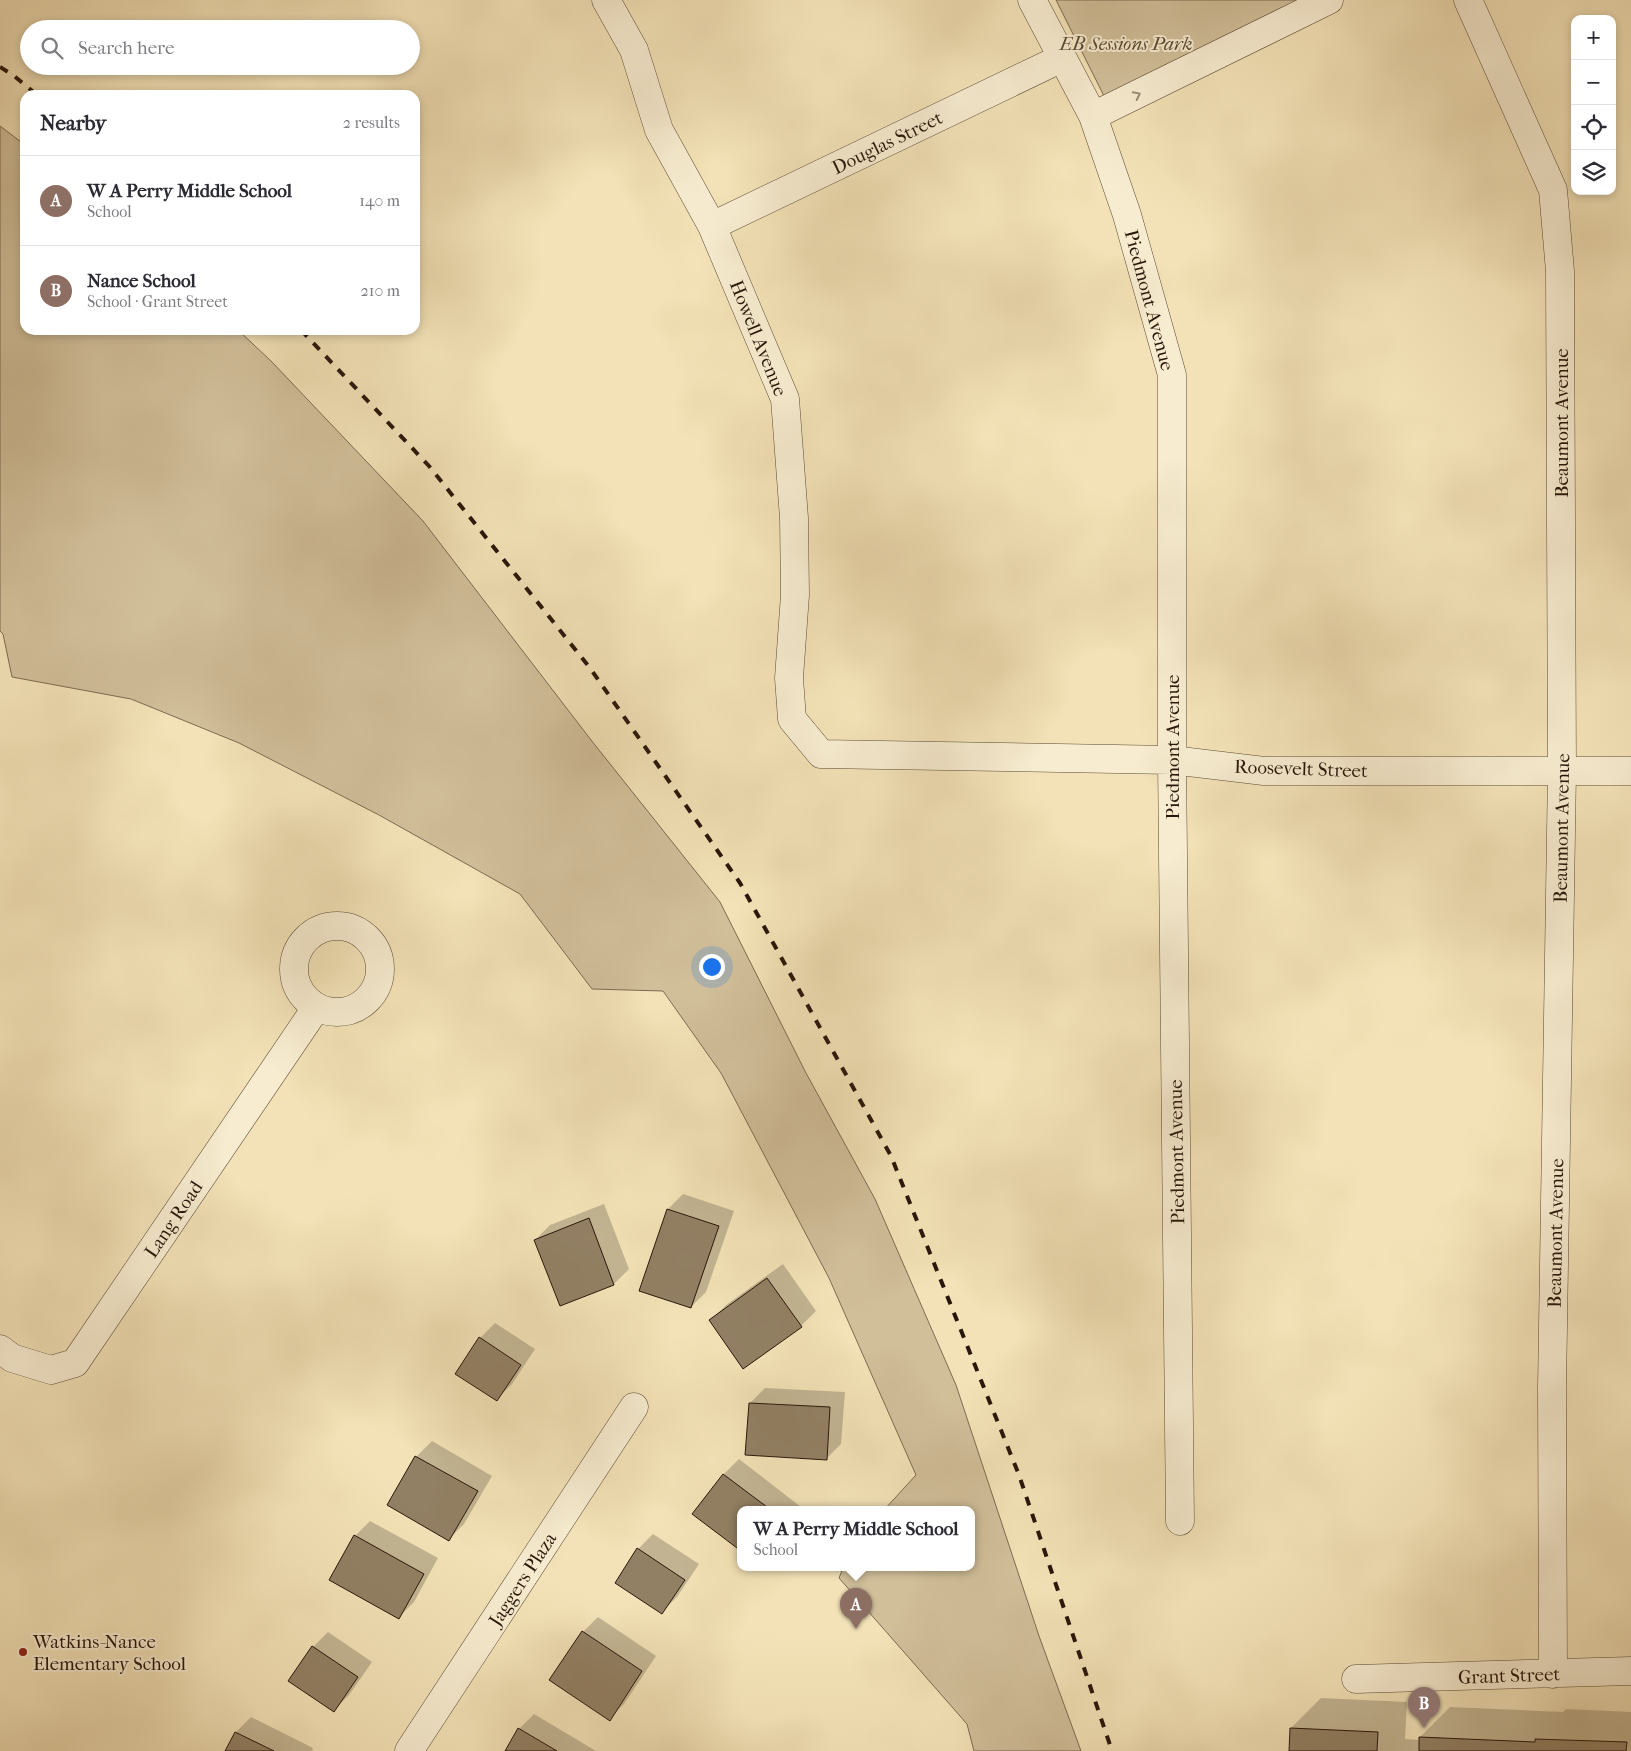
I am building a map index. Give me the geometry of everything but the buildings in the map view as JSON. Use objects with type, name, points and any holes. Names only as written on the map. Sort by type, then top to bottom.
[{"type":"street","name":"Howell Avenue","points":[[606,0],[634,50],[658,130],[712,226],[785,399],[794,518],[795,595],[789,678],[792,719],[821,754]]},
{"type":"street","name":"Piedmont Avenue","points":[[1032,0],[1093,116],[1127,215],[1172,375],[1172,760],[1180,1521]]},
{"type":"street","points":[[1093,116],[1329,0]]},
{"type":"street","name":"Beaumont Avenue","points":[[1468,0],[1553,190],[1560,271],[1562,770],[1552,1388],[1553,1674]]},
{"type":"street","name":"Douglas Street","points":[[712,226],[1062,58]]},
{"type":"street","name":"Roosevelt Street","points":[[821,754],[1172,760],[1264,771],[1631,770]]},
{"type":"street","name":"Lang Road","points":[[0,1349],[12,1358],[51,1370],[75,1363],[316,1008]]},
{"type":"street","name":"Jaggers Plaza","points":[[409,1751],[634,1407]]},
{"type":"street","name":"Grant Street","points":[[1356,1679],[1631,1671]]},
{"type":"green space","name":"EB Sessions Park","points":[[1056,0],[1306,0],[1106,100]]},
{"type":"green space","points":[[0,126],[20,141],[20,335],[243,335],[271,361],[423,521],[591,740],[720,902],[806,1073],[875,1199],[956,1385],[1039,1636],[1081,1751],[974,1751],[967,1724],[839,1578],[842,1571],[975,1571],[975,1506],[888,1506],[916,1475],[829,1278],[721,1073],[663,991],[592,989],[520,894],[379,815],[239,743],[131,699],[12,677],[3,634],[0,631]]},
{"type":"railway","points":[[0,67],[31,90]]},
{"type":"railway","points":[[306,335],[429,466],[590,668],[740,883],[891,1156],[1019,1475],[1112,1751]]},
{"type":"place","name":"W A Perry Middle School","points":[[856,1629]]},
{"type":"place","name":"Watkins-Nance Elementary School","points":[[23,1652]]},
{"type":"place","name":"Nance School","points":[[1424,1728]]}]
